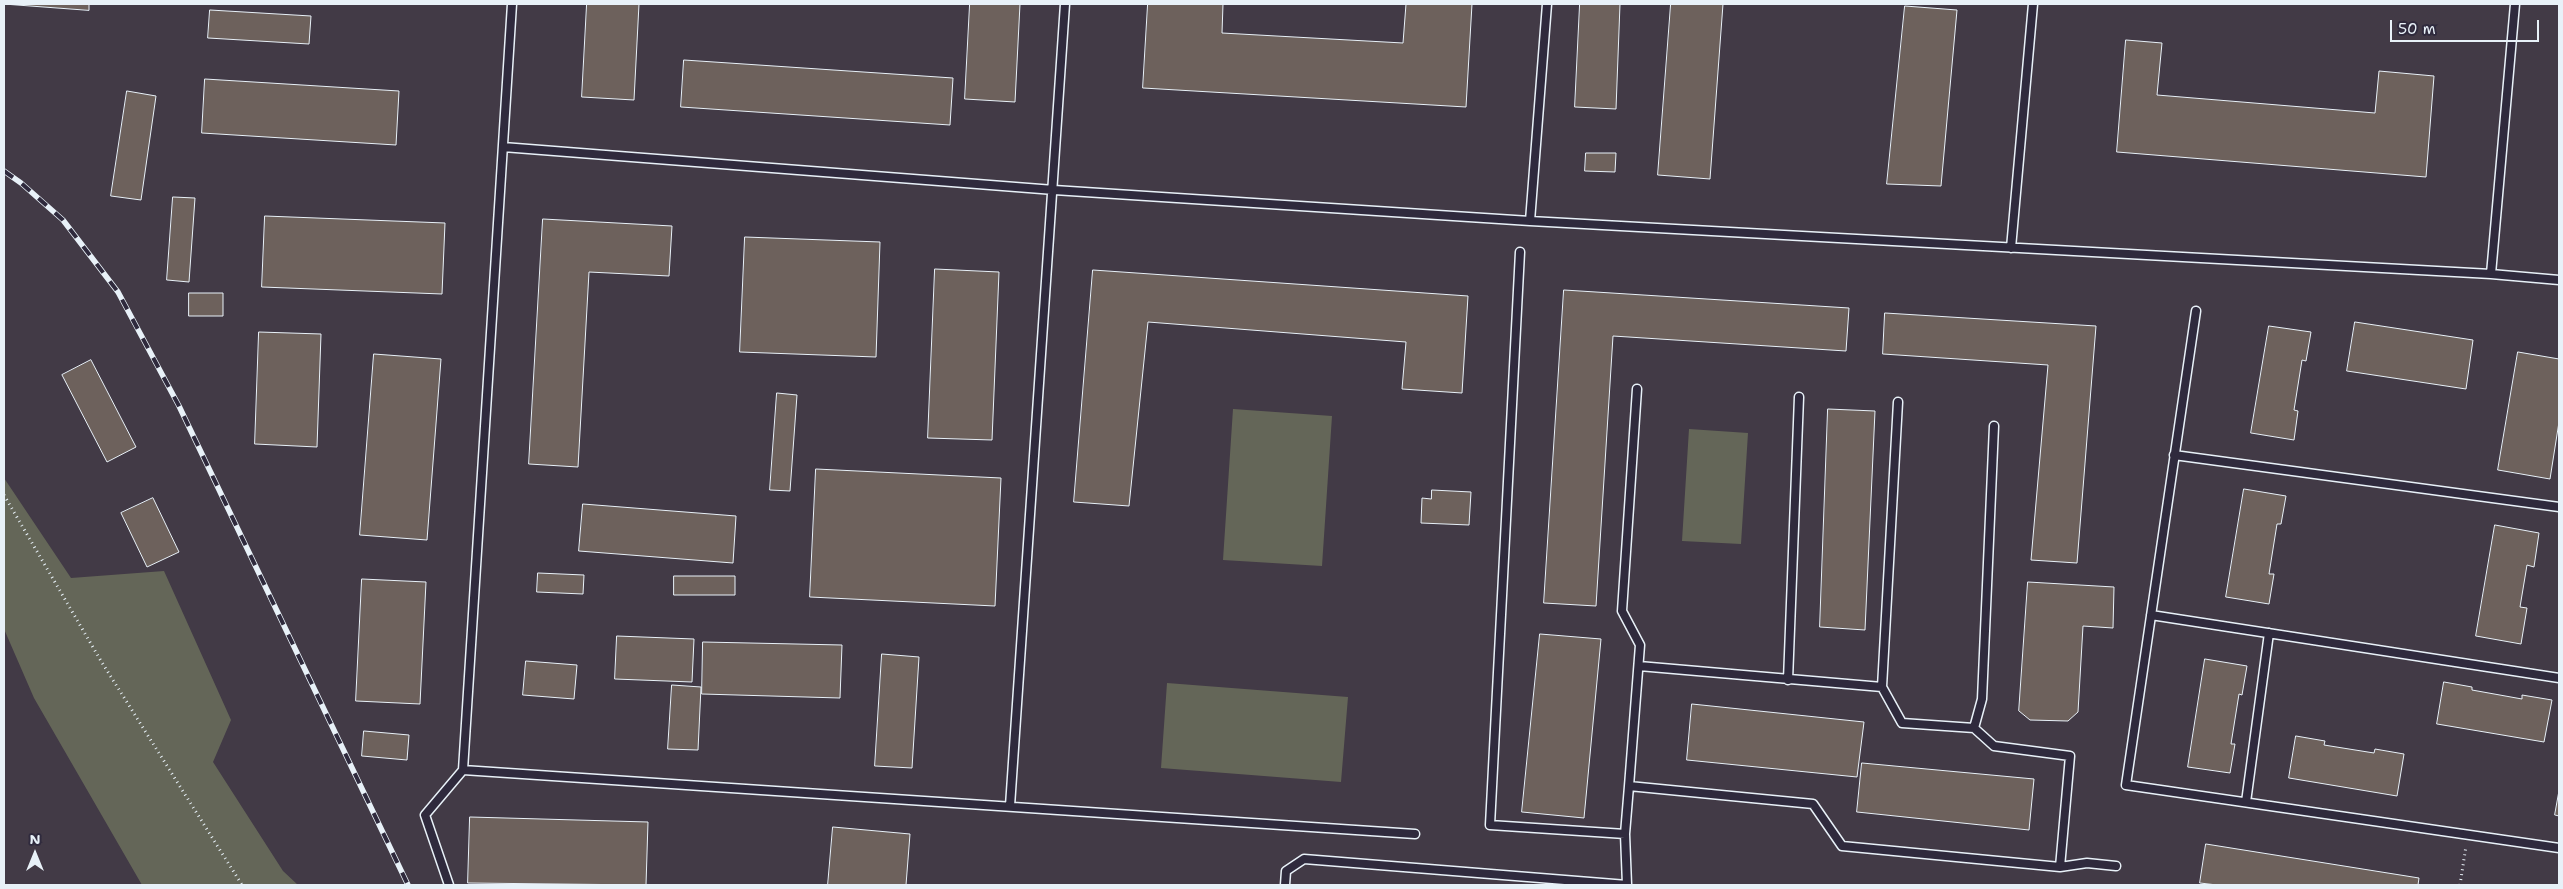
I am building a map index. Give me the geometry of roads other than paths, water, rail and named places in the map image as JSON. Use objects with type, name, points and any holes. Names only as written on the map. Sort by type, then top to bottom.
[{"type":"lane","points":[[448,885],[425,815],[462,770],[512,4]]},
{"type":"lane","points":[[1010,806],[1054,190],[1065,4]]},
{"type":"lane","points":[[1530,221],[1547,4]]},
{"type":"lane","points":[[2011,248],[2033,4]]},
{"type":"lane","points":[[2491,274],[2516,4]]},
{"type":"lane","points":[[503,147],[1054,190],[1530,221],[2491,274],[2559,280]]},
{"type":"lane","points":[[1520,252],[1490,825],[1625,834]]},
{"type":"lane","points":[[2196,311],[2126,785],[2559,848]]},
{"type":"lane","points":[[1285,885],[1286,871],[1304,859],[1627,885],[1625,834],[1640,645],[1622,611],[1637,389]]},
{"type":"lane","points":[[1788,680],[1799,397]]},
{"type":"lane","points":[[1898,402],[1882,687],[1902,723],[1974,728],[1994,746],[2070,756],[2060,867]]},
{"type":"lane","points":[[1974,728],[1982,698],[1994,426]]},
{"type":"lane","points":[[2174,455],[2559,507]]},
{"type":"lane","points":[[2151,615],[2559,678]]},
{"type":"lane","points":[[2246,802],[2269,632]]},
{"type":"lane","points":[[1639,666],[1882,687]]},
{"type":"lane","points":[[462,770],[1415,834]]},
{"type":"lane","points":[[1629,786],[1813,804],[1842,846],[2060,867],[2087,863],[2116,866]]},
{"type":"railway","points":[[4,171],[21,183],[63,220],[118,292],[179,406],[408,885]]}]
